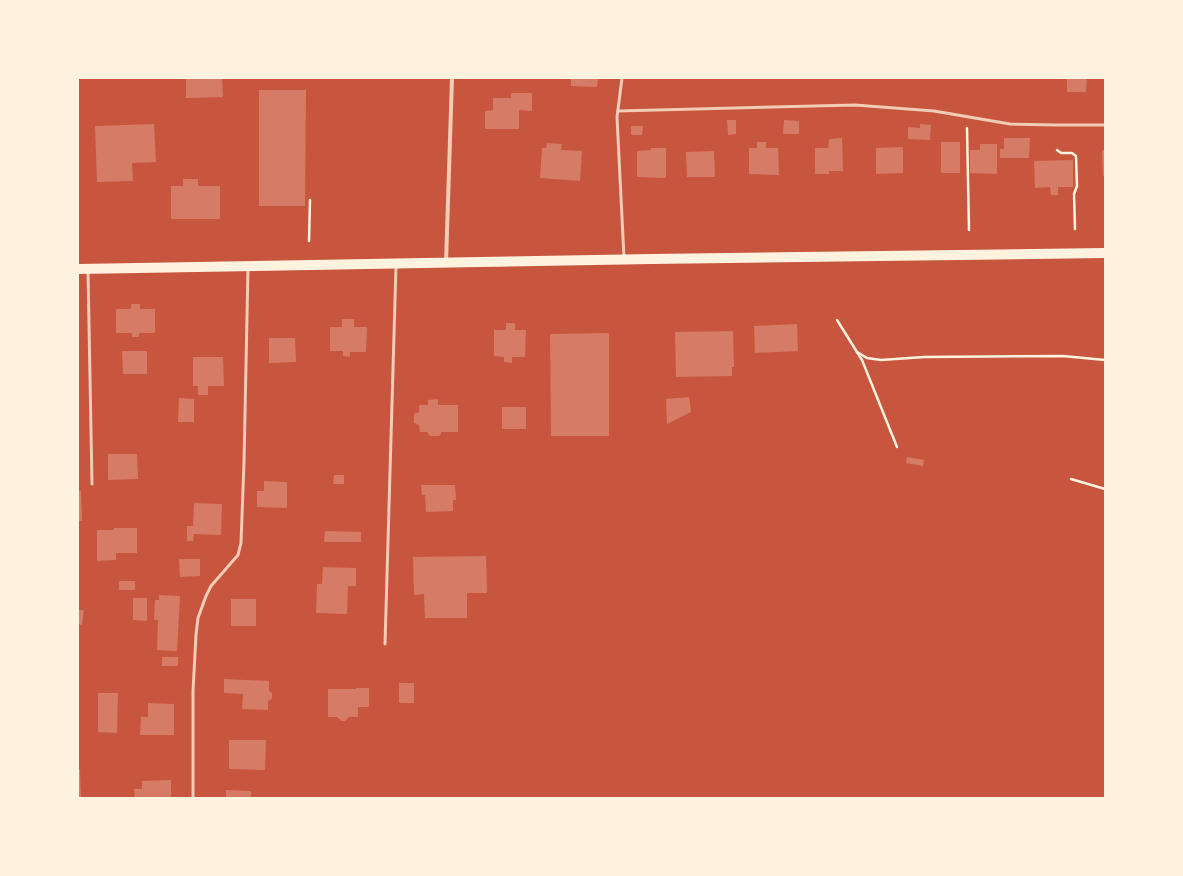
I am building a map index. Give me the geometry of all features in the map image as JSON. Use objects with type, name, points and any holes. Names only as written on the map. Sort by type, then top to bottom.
[{"type":"main road","points":[[83,269],[624,259],[1105,253]]},
{"type":"street","points":[[446,263],[452,78]]},
{"type":"lane","points":[[622,78],[617,129],[624,259]]},
{"type":"lane","points":[[618,111],[855,105],[934,111],[998,122],[1026,125],[1105,125]]},
{"type":"lane","points":[[385,644],[396,264]]},
{"type":"lane","points":[[193,798],[193,691],[198,618],[211,586],[238,555],[241,543],[248,266]]},
{"type":"lane","points":[[83,269],[92,484]]},
{"type":"path","points":[[967,116],[969,230]]},
{"type":"path","points":[[1057,150],[1061,153],[1072,153],[1076,156],[1077,186],[1074,194],[1075,229]]},
{"type":"path","points":[[309,241],[310,200]]},
{"type":"path","points":[[837,320],[858,352],[867,370],[897,447]]},
{"type":"path","points":[[858,352],[868,358],[881,360],[924,357],[1062,356],[1105,360]]},
{"type":"path","points":[[1071,479],[1105,489]]},
{"type":"building","points":[[186,78],[222,78],[223,97],[186,98]]},
{"type":"building","points":[[571,78],[598,78],[597,87],[571,86]]},
{"type":"building","points":[[1067,78],[1087,78],[1086,92],[1067,92]]},
{"type":"building","points":[[259,90],[306,90],[305,206],[259,206]]},
{"type":"building","points":[[511,93],[532,93],[532,111],[519,110],[519,129],[485,129],[485,111],[493,110],[493,98],[511,98]]},
{"type":"building","points":[[727,120],[736,120],[736,134],[728,135]]},
{"type":"building","points":[[784,120],[799,121],[799,134],[783,134]]},
{"type":"building","points":[[154,124],[156,162],[132,163],[133,181],[97,182],[95,126]]},
{"type":"building","points":[[920,124],[931,125],[930,140],[908,139],[908,127],[920,128]]},
{"type":"building","points":[[631,126],[643,126],[642,135],[631,135]]},
{"type":"building","points":[[842,138],[843,171],[829,171],[829,174],[815,174],[815,148],[828,148],[829,139]]},
{"type":"building","points":[[1004,138],[1030,138],[1029,158],[1000,158],[1000,149],[1004,149]]},
{"type":"building","points":[[757,142],[766,142],[766,148],[778,148],[779,175],[749,174],[749,148],[757,148]]},
{"type":"building","points":[[941,142],[960,142],[960,173],[941,173]]},
{"type":"building","points":[[547,143],[562,144],[561,150],[582,151],[580,181],[540,178],[542,148],[546,148]]},
{"type":"building","points":[[980,144],[997,144],[997,174],[970,173],[970,150],[980,150]]},
{"type":"building","points":[[903,147],[903,173],[876,174],[876,148]]},
{"type":"building","points":[[651,148],[666,148],[666,178],[637,177],[637,151],[651,150]]},
{"type":"building","points":[[1102,150],[1105,150],[1105,176],[1103,176]]},
{"type":"building","points":[[714,151],[715,177],[687,177],[686,152]]},
{"type":"building","points":[[1073,160],[1073,187],[1058,187],[1058,195],[1051,195],[1050,187],[1035,188],[1034,161]]},
{"type":"building","points":[[183,179],[198,179],[198,186],[220,186],[220,219],[171,219],[171,186],[183,186]]},
{"type":"building","points":[[131,304],[140,304],[140,309],[155,309],[155,333],[139,333],[139,337],[132,337],[132,333],[116,333],[116,309],[131,309]]},
{"type":"building","points":[[342,319],[354,319],[354,327],[367,327],[366,352],[350,352],[350,357],[343,356],[343,351],[330,351],[330,327],[342,327]]},
{"type":"building","points":[[506,323],[515,323],[515,330],[526,330],[525,357],[512,357],[512,363],[504,362],[504,357],[494,356],[494,330],[506,330]]},
{"type":"building","points":[[797,324],[798,351],[755,353],[754,326]]},
{"type":"building","points":[[733,331],[734,367],[732,367],[732,376],[676,377],[675,332]]},
{"type":"building","points":[[609,333],[609,436],[551,436],[550,334]]},
{"type":"building","points":[[269,338],[295,338],[296,362],[269,363]]},
{"type":"building","points":[[122,351],[147,351],[147,374],[123,374]]},
{"type":"building","points":[[193,357],[223,357],[224,386],[208,386],[208,395],[198,395],[198,386],[193,386]]},
{"type":"building","points":[[689,397],[691,412],[667,424],[666,399]]},
{"type":"building","points":[[179,398],[194,399],[194,422],[178,422]]},
{"type":"building","points":[[438,399],[438,405],[458,405],[458,432],[441,432],[439,436],[430,436],[427,432],[420,432],[419,425],[414,423],[414,414],[419,412],[419,405],[428,405],[428,400]]},
{"type":"building","points":[[502,407],[526,407],[526,429],[502,429]]},
{"type":"building","points":[[108,454],[137,454],[138,479],[108,480]]},
{"type":"building","points":[[907,457],[924,460],[923,466],[906,463]]},
{"type":"building","points":[[334,475],[344,475],[344,484],[333,484]]},
{"type":"building","points":[[264,481],[287,482],[287,508],[257,507],[257,491],[264,491]]},
{"type":"building","points":[[421,485],[455,485],[456,500],[453,500],[453,511],[426,512],[425,495],[422,495]]},
{"type":"building","points":[[78,491],[81,491],[82,521],[78,521]]},
{"type":"building","points":[[194,503],[222,504],[221,535],[194,534],[193,541],[187,541],[187,526],[193,526]]},
{"type":"building","points":[[114,528],[137,528],[137,553],[116,553],[116,560],[97,561],[97,530],[114,530]]},
{"type":"building","points":[[325,531],[361,532],[361,542],[324,542]]},
{"type":"building","points":[[486,556],[487,593],[467,593],[467,618],[425,618],[424,594],[414,595],[413,557]]},
{"type":"building","points":[[179,559],[200,559],[200,576],[180,577]]},
{"type":"building","points":[[323,567],[356,568],[356,586],[348,586],[347,614],[316,613],[317,584],[322,584]]},
{"type":"building","points":[[119,581],[135,581],[135,590],[119,590]]},
{"type":"building","points":[[159,595],[180,596],[177,651],[157,650],[158,620],[154,620],[155,600],[159,600]]},
{"type":"building","points":[[133,598],[147,598],[147,621],[133,620]]},
{"type":"building","points":[[231,599],[256,599],[256,626],[231,626]]},
{"type":"building","points":[[78,610],[84,610],[82,625],[78,624]]},
{"type":"building","points":[[162,657],[178,657],[178,666],[162,666]]},
{"type":"building","points":[[224,679],[269,681],[269,691],[272,693],[272,699],[268,701],[268,710],[242,709],[243,694],[224,693]]},
{"type":"building","points":[[399,683],[414,683],[414,703],[399,703]]},
{"type":"building","points":[[369,688],[369,707],[358,707],[358,717],[349,717],[345,721],[341,721],[337,717],[328,717],[328,689]]},
{"type":"building","points":[[98,693],[118,693],[117,733],[98,732]]},
{"type":"building","points":[[148,703],[174,704],[174,735],[140,735],[141,717],[148,717]]},
{"type":"building","points":[[229,740],[266,740],[265,770],[229,769]]},
{"type":"building","points":[[78,769],[80,769],[81,798],[78,798]]},
{"type":"building","points":[[171,780],[171,798],[135,798],[134,789],[142,789],[142,781]]},
{"type":"building","points":[[226,790],[251,791],[251,798],[226,798]]}]
